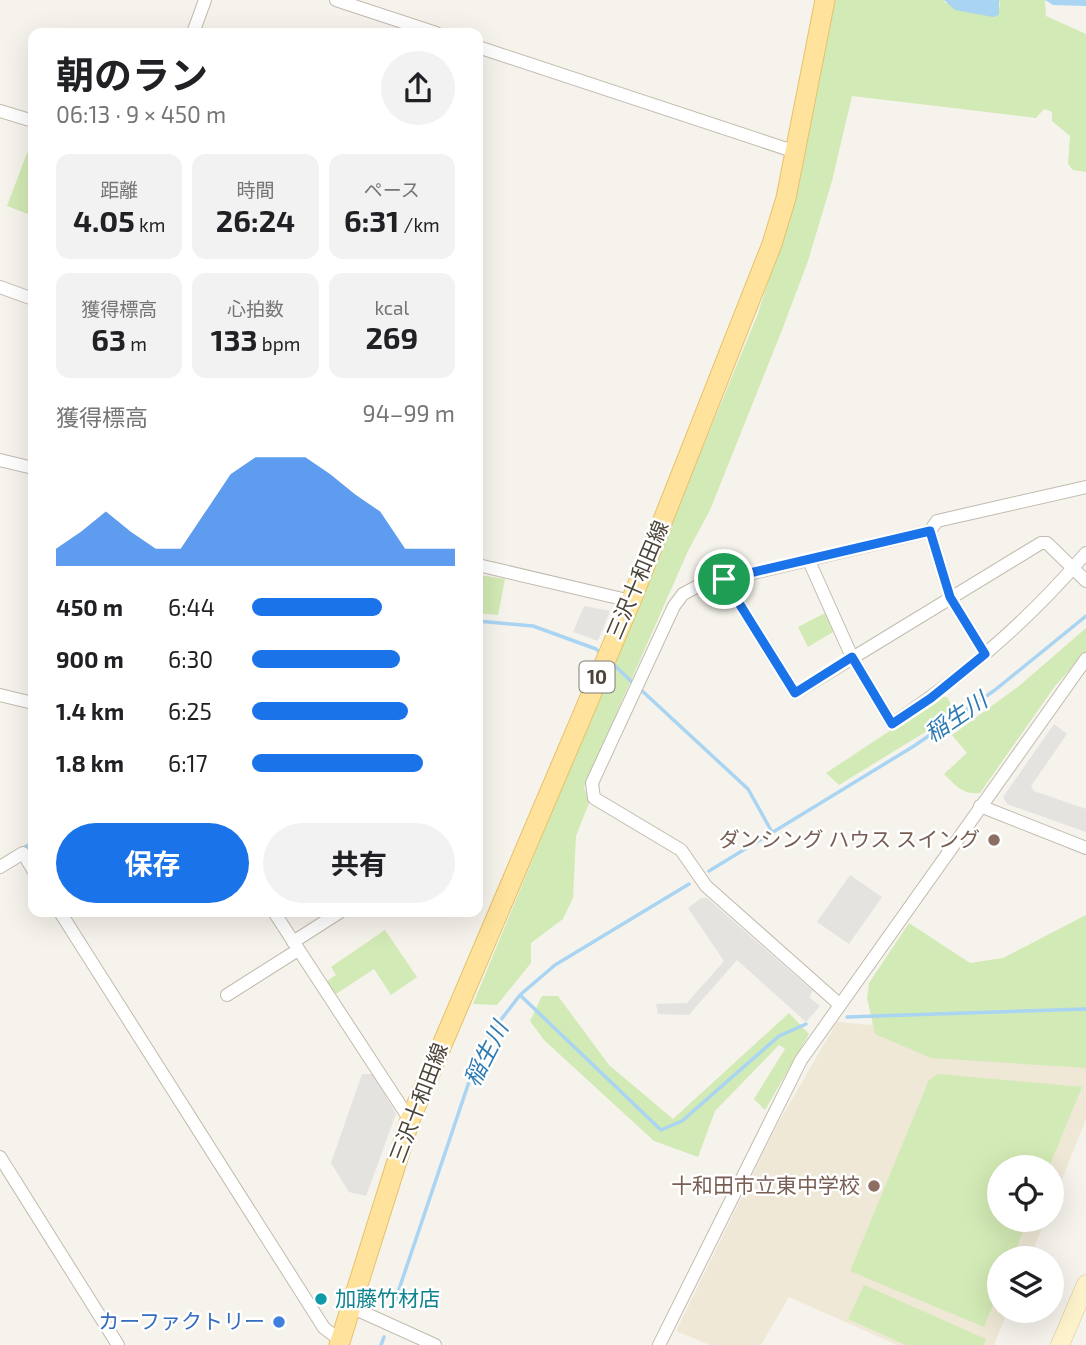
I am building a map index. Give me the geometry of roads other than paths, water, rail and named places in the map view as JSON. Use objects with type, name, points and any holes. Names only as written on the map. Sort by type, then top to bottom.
[{"type":"main road","name":"三沢十和田線","points":[[340,1343],[410,1120],[631,601],[756,288],[786,198],[825,0]]},
{"type":"street","points":[[195,28],[205,0]]},
{"type":"street","points":[[336,0],[421,28]]},
{"type":"street","points":[[483,49],[796,152]]},
{"type":"street","points":[[0,111],[28,119]]},
{"type":"street","points":[[0,287],[28,297]]},
{"type":"street","points":[[0,460],[28,467]]},
{"type":"street","points":[[839,1004],[706,886],[681,850],[594,798],[590,789],[674,606],[683,594],[698,586],[930,531],[937,521],[1086,488]]},
{"type":"street","points":[[930,531],[950,597],[985,654]]},
{"type":"street","points":[[724,579],[795,693],[1041,543],[1047,543],[1086,581]]},
{"type":"street","points":[[809,561],[852,657],[892,724],[931,698],[985,654],[1032,612],[1086,554]]},
{"type":"street","points":[[483,566],[631,601]]},
{"type":"street","points":[[659,1345],[788,1083],[839,1004],[1086,659]]},
{"type":"street","points":[[0,695],[28,702]]},
{"type":"street","points":[[980,806],[1086,848]]},
{"type":"street","points":[[0,867],[23,853],[28,862]]},
{"type":"street","points":[[63,917],[324,1328],[340,1343]]},
{"type":"street","points":[[277,917],[410,1120]]},
{"type":"street","points":[[227,995],[334,917]]},
{"type":"street","points":[[0,1157],[114,1344]]},
{"type":"street","points":[[1060,1345],[1086,1284]]},
{"type":"street","points":[[351,1307],[416,1340],[435,1345]]},
{"type":"water","points":[[944,0],[999,0],[999,15],[993,17],[955,10]]},
{"type":"water","points":[[1045,0],[1086,0],[1086,6],[1053,5]]},
{"type":"waterway","name":"稲生川","points":[[709,871],[914,746],[995,690],[1086,616]]},
{"type":"waterway","points":[[483,621],[533,626],[596,649],[602,654]]},
{"type":"waterway","points":[[611,662],[633,683]]},
{"type":"waterway","points":[[639,688],[748,789],[772,832]]},
{"type":"waterway","points":[[22,849],[28,845]]},
{"type":"waterway","name":"稲生川","points":[[393,1307],[471,1076],[490,1034],[520,995],[555,965],[689,884]]},
{"type":"waterway","points":[[520,995],[661,1130],[682,1121],[779,1036],[806,1024]]},
{"type":"waterway","points":[[847,1017],[1086,1009]]},
{"type":"waterway","name":"稲生川","points":[[381,1345],[384,1337]]},
{"type":"place","name":"ダンシング ハウス スイング","points":[[994,840]]},
{"type":"place","name":"十和田市立東中学校","points":[[874,1186]]},
{"type":"place","name":"加藤竹材店","points":[[321,1299]]},
{"type":"place","name":"カーファクトリー","points":[[279,1322]]}]
